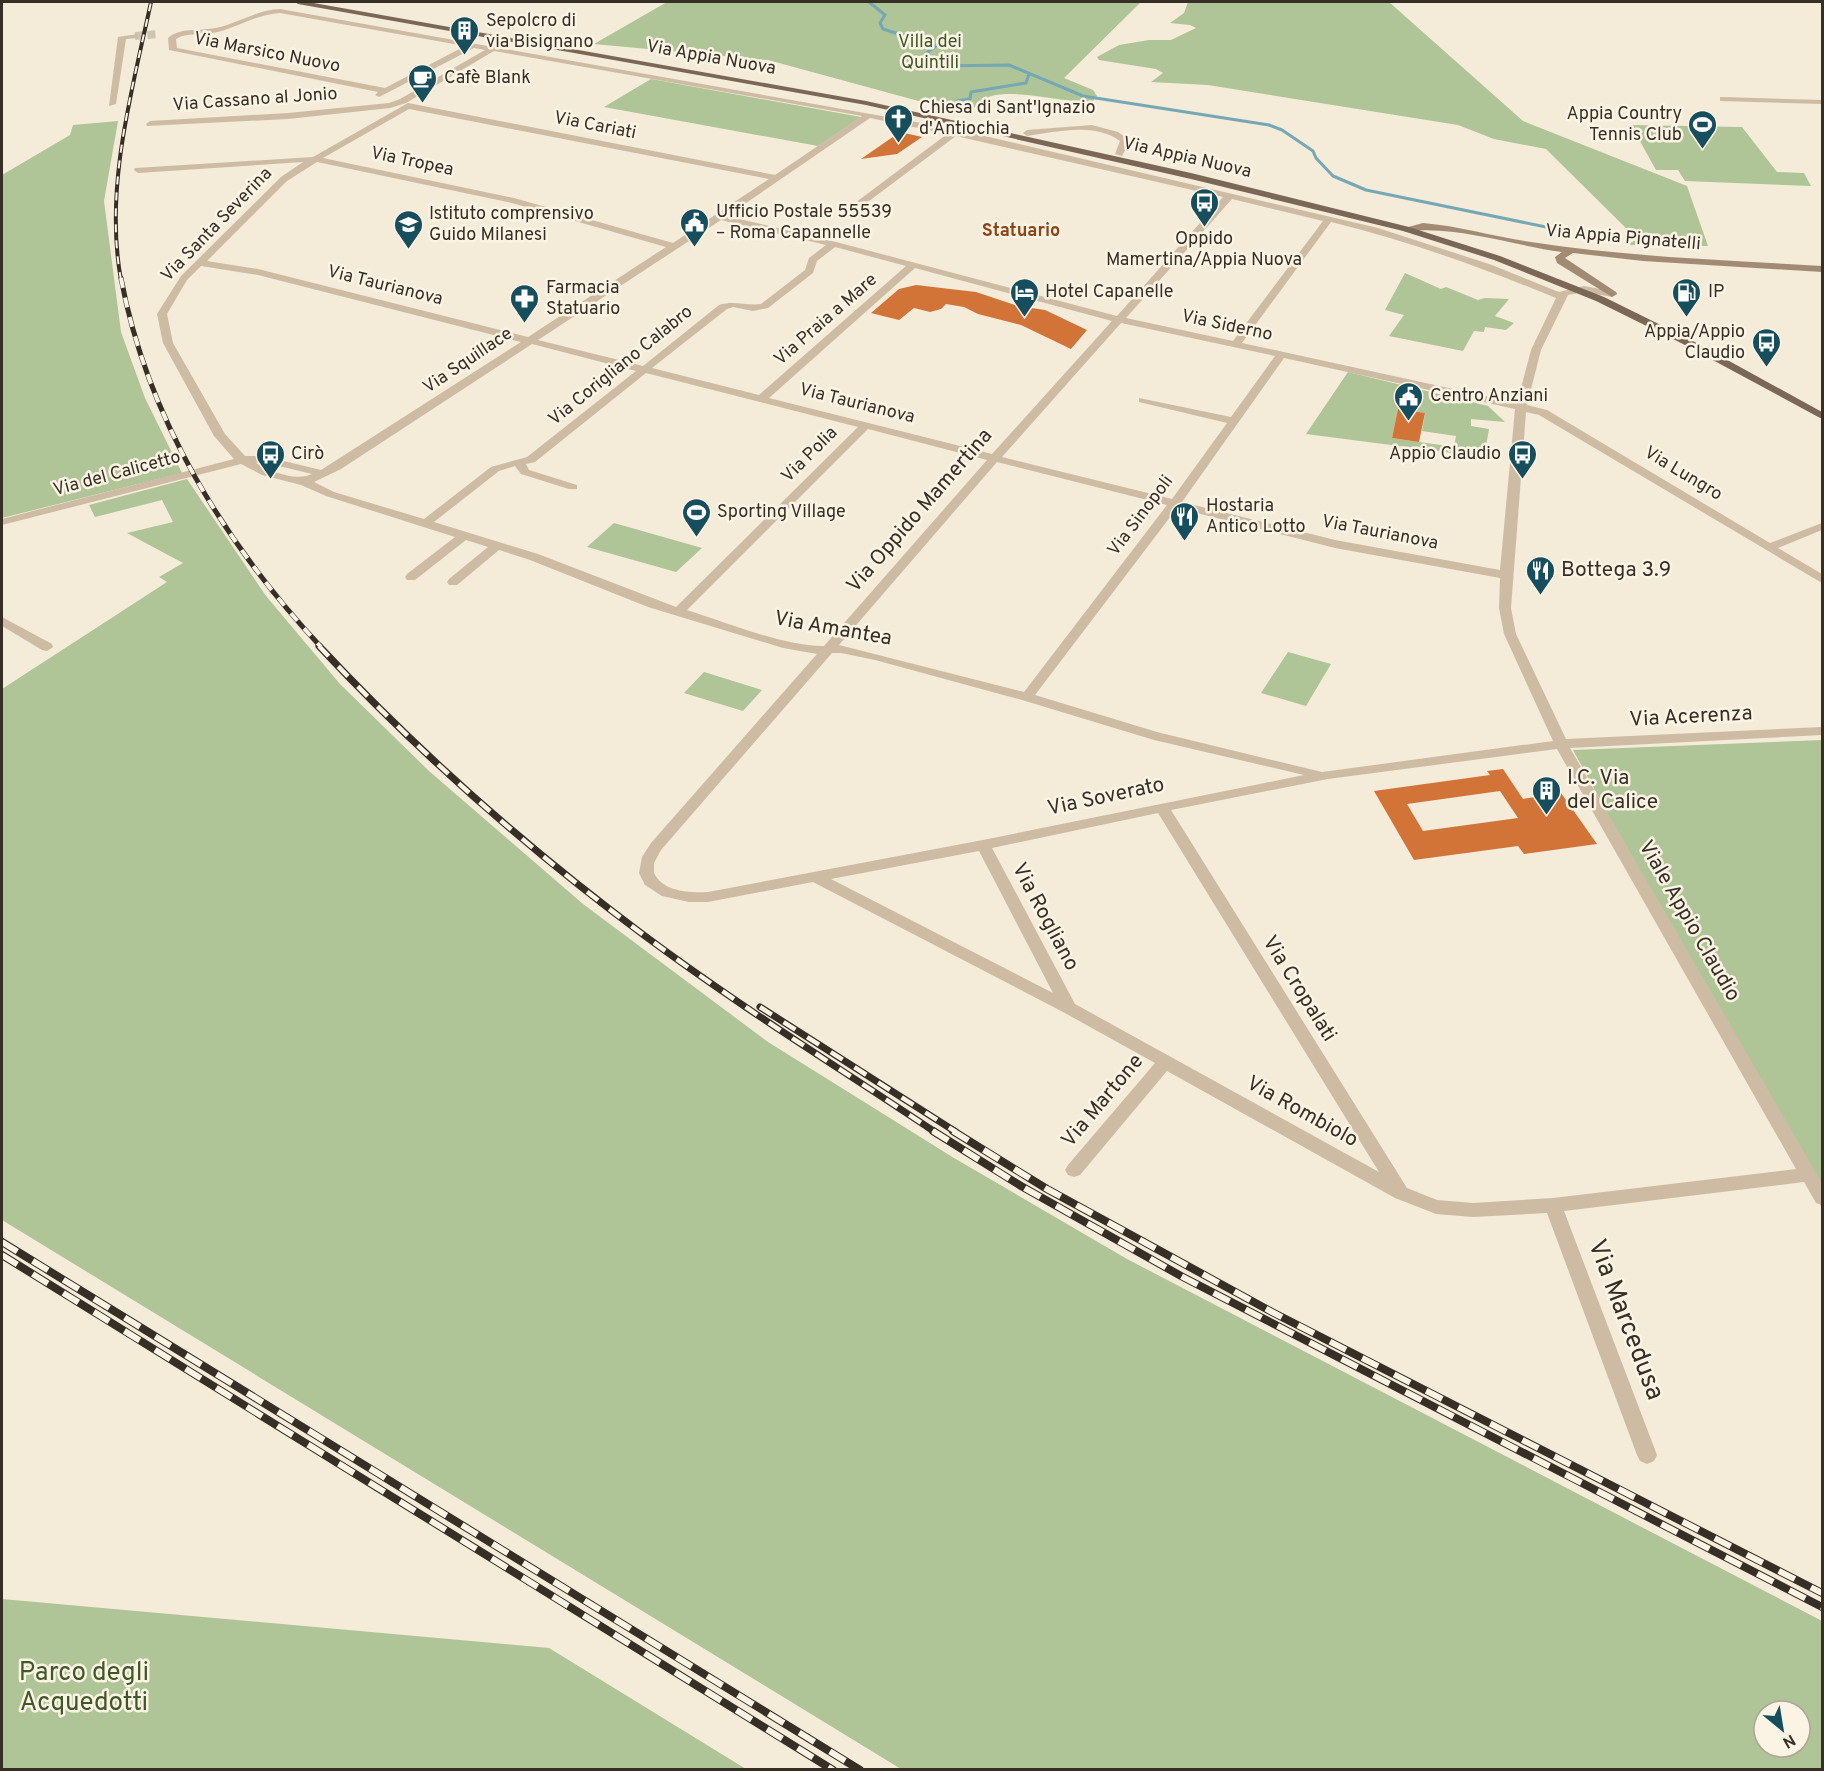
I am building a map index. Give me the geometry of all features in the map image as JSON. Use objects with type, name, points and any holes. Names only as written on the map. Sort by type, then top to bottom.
[{"type":"main road","name":"Via Appia Nuova","points":[[298,2],[866,103],[1119,154],[1372,212],[1508,253],[1612,294],[1681,328],[1822,404]]},
{"type":"main road","name":"Via Appia Nuova","points":[[326,2],[839,91],[1027,133],[1051,141],[1406,229],[1497,258],[1577,289],[1669,332],[1822,416]]},
{"type":"main road","name":"Via Appia Pignatelli","points":[[1406,229],[1423,226],[1446,228],[1506,241],[1570,251],[1642,258],[1822,269]]},
{"type":"main road","points":[[1570,251],[1560,257],[1560,261],[1612,294]]},
{"type":"street","points":[[292,13],[312,4]]},
{"type":"street","name":"Via Marsico Nuovo","points":[[292,13],[266,12],[217,30],[179,34],[172,38],[173,50],[386,91]]},
{"type":"street","name":"Via Appia Nuova","points":[[292,13],[869,115],[1038,150],[1330,218],[1449,252],[1562,297]]},
{"type":"street","points":[[166,34],[179,34]]},
{"type":"street","points":[[112,104],[122,37],[135,36]]},
{"type":"street","points":[[362,107],[386,91],[471,46]]},
{"type":"street","name":"Via Santa Severina","points":[[242,460],[224,441],[214,426],[168,343],[162,314],[171,296],[200,263],[284,179],[388,118],[492,49]]},
{"type":"street","points":[[655,77],[670,67]]},
{"type":"street","points":[[1723,99],[1822,102]]},
{"type":"street","name":"Via Cassano al Jonio","points":[[150,124],[288,116],[406,104]]},
{"type":"street","name":"Via Cariati","points":[[406,104],[776,178]]},
{"type":"street","points":[[362,107],[385,111],[388,118]]},
{"type":"street","name":"Via Squillace","points":[[305,482],[324,474],[719,217],[869,115]]},
{"type":"street","points":[[1027,133],[1086,127],[1117,134],[1124,142],[1119,154]]},
{"type":"street","points":[[1038,150],[1065,130]]},
{"type":"street","points":[[846,214],[955,132]]},
{"type":"street","name":"Via Tropea","points":[[138,171],[316,159],[514,201],[673,246]]},
{"type":"street","name":"Via Oppido Mamertina","points":[[662,890],[653,883],[648,874],[647,865],[650,857],[698,797],[995,458],[1230,195]]},
{"type":"street","name":"Via Siderno","points":[[719,217],[833,244],[1118,319],[1521,407]]},
{"type":"street","points":[[1235,345],[1330,218]]},
{"type":"street","name":"Via Corigliano Calabro","points":[[426,523],[495,469],[531,460],[724,306],[735,304],[757,308],[767,304],[810,271],[811,262],[833,244]]},
{"type":"street","name":"Via Taurianova","points":[[200,263],[258,272],[1346,546],[1506,574]]},
{"type":"street","name":"Via Praia a Mare","points":[[761,399],[913,265]]},
{"type":"street","points":[[1562,297],[1566,292],[1577,289],[1612,294]]},
{"type":"street","name":"Viale Appio Claudio","points":[[1562,297],[1536,350],[1521,407],[1506,574],[1505,608],[1510,634],[1561,744],[1822,1198]]},
{"type":"street","name":"Via Sinopoli","points":[[1027,697],[1174,504],[1281,355]]},
{"type":"street","points":[[1143,400],[1234,421]]},
{"type":"street","name":"Via Lungro","points":[[1521,407],[1554,416],[1822,579]]},
{"type":"street","name":"Via Polia","points":[[678,612],[866,425]]},
{"type":"street","name":"Via del Calicetto","points":[[2,522],[242,460],[263,459],[324,474]]},
{"type":"street","name":"Via Amantea","points":[[242,460],[270,474],[305,482],[324,492],[555,564],[678,612],[804,649],[844,649],[1027,697],[1154,736],[1328,775]]},
{"type":"street","points":[[519,463],[527,473],[573,486]]},
{"type":"street","points":[[1769,547],[1822,526]]},
{"type":"street","points":[[411,577],[465,535]]},
{"type":"street","points":[[453,582],[498,545]]},
{"type":"street","points":[[2,621],[48,647]]},
{"type":"street","name":"Via Acerenza","points":[[1561,744],[1822,731]]},
{"type":"street","name":"Via Soverato","points":[[662,890],[675,895],[699,898],[983,845],[1328,775],[1561,744]]},
{"type":"street","name":"Via Cropalati","points":[[1162,807],[1401,1193]]},
{"type":"street","name":"Via Rogliano","points":[[983,845],[1069,1008]]},
{"type":"street","name":"Via Rombiolo","points":[[815,877],[1069,1008],[1422,1203],[1448,1209],[1553,1205],[1810,1174]]},
{"type":"street","name":"Via Martone","points":[[1074,1170],[1166,1061]]},
{"type":"street","name":"Via Marcedusa","points":[[1553,1205],[1647,1455]]},
{"type":"green space","name":"Villa dei Quintili","points":[[667,2],[1141,2],[1064,78],[1093,90],[1097,96],[1093,101],[1001,94],[988,97],[978,103],[970,115],[768,60],[594,44]]},
{"type":"green space","points":[[1188,2],[1389,2],[1523,121],[1687,186],[1708,246],[1627,245],[1637,239],[1546,149],[1494,139],[1458,125],[1208,85],[1151,82],[1163,73],[1156,69],[1099,60],[1097,57],[1119,45],[1149,40],[1171,40],[1196,28],[1190,25],[1170,23],[1184,13]]},
{"type":"green space","points":[[651,79],[861,117],[818,146],[604,107]]},
{"type":"green space","points":[[118,121],[104,201],[121,332],[145,398],[182,473],[2,518],[2,175],[70,135],[73,125]]},
{"type":"green space","name":"Appia Country Tennis Club","points":[[1631,125],[1742,127],[1777,172],[1804,173],[1811,186],[1685,181],[1678,170],[1656,170]]},
{"type":"green space","points":[[1405,273],[1441,289],[1446,287],[1478,300],[1509,299],[1495,316],[1514,323],[1506,330],[1485,327],[1484,332],[1474,331],[1463,351],[1389,336],[1404,315],[1385,310]]},
{"type":"green space","points":[[1348,372],[1488,406],[1505,422],[1471,419],[1471,426],[1489,429],[1484,457],[1306,434]],"holes":[[[1398,410],[1425,413],[1422,431],[1456,436],[1454,447],[1392,438]]]},
{"type":"green space","points":[[187,479],[266,596],[340,684],[429,771],[583,904],[768,1042],[954,1158],[1127,1259],[1822,1621],[1822,1769],[901,1769],[2,1220],[2,689],[167,582],[159,577],[183,563],[127,533],[173,522],[162,500],[95,517],[89,505]]},
{"type":"green space","points":[[614,523],[702,548],[676,572],[587,547]]},
{"type":"green space","points":[[1288,652],[1331,664],[1306,706],[1261,693]]},
{"type":"green space","points":[[704,672],[762,690],[743,711],[684,693]]},
{"type":"green space","points":[[1822,740],[1822,1208],[1573,750]]},
{"type":"green space","name":"Parco degli Acquedotti","points":[[2,1599],[549,1648],[746,1769],[2,1769]]},
{"type":"building","name":"Chiesa di Sant'Ignazio d'Antiochia","points":[[900,132],[922,137],[897,154],[861,159]]},
{"type":"building","name":"Hotel Capanelle","points":[[916,285],[976,292],[1018,306],[1045,310],[1087,330],[1071,349],[1021,325],[978,314],[964,307],[946,304],[941,309],[930,312],[914,308],[899,320],[871,313],[899,289]]},
{"type":"building","name":"Centro Anziani","points":[[1398,409],[1425,413],[1419,442],[1392,438]]},
{"type":"building","name":"I.C. Via del Calice","points":[[1503,769],[1523,799],[1561,793],[1597,844],[1524,854],[1518,846],[1414,860],[1374,791],[1490,775],[1487,771]],"holes":[[[1500,791],[1518,818],[1423,831],[1407,804]]]},
{"type":"waterway","points":[[869,2],[885,15],[880,23],[883,29],[936,46],[925,54],[938,66],[1009,65],[1083,96],[1269,125],[1282,130],[1313,151],[1316,158],[1333,176],[1366,190],[1551,228]]},
{"type":"waterway","points":[[957,101],[970,99],[971,92],[1026,83],[1029,74]]},
{"type":"tunnel","points":[[135,36],[159,34]]},
{"type":"railway","points":[[121,280],[117,245],[118,175],[122,140],[151,2]]},
{"type":"railway","points":[[121,278],[133,330],[150,380],[170,429],[195,476],[222,522],[253,566],[321,647]]},
{"type":"railway","points":[[319,646],[435,762],[517,834],[602,903],[716,987],[935,1132]]},
{"type":"railway","points":[[760,1007],[956,1132]]},
{"type":"railway","points":[[933,1131],[1021,1186],[1181,1276],[1822,1607]]},
{"type":"railway","points":[[953,1131],[1047,1189],[1272,1312],[1822,1593]]},
{"type":"railway","points":[[2,1242],[860,1770]]},
{"type":"railway","points":[[2,1255],[833,1770]]},
{"type":"place","name":"Sepolcro di via Bisignano","points":[[465,56]]},
{"type":"place","name":"Cafè Blank","points":[[423,104]]},
{"type":"place","name":"Chiesa di Sant'Ignazio d'Antiochia","points":[[898,144]]},
{"type":"place","name":"Appia Country Tennis Club","points":[[1703,150]]},
{"type":"place","name":"Oppido Mamertina/Appia Nuova","points":[[1204,228]]},
{"type":"place","name":"Ufficio Postale 55539 – Roma Capannelle","points":[[695,248]]},
{"type":"place","name":"Istituto comprensivo Guido Milanesi","points":[[408,250]]},
{"type":"place","name":"Hotel Capanelle","points":[[1024,318]]},
{"type":"place","name":"IP","points":[[1687,318]]},
{"type":"place","name":"Farmacia Statuario","points":[[525,324]]},
{"type":"place","name":"Appia/Appio Claudio","points":[[1766,368]]},
{"type":"place","name":"Centro Anziani","points":[[1409,422]]},
{"type":"place","name":"Cirò","points":[[270,480]]},
{"type":"place","name":"Appio Claudio","points":[[1522,480]]},
{"type":"place","name":"Sporting Village","points":[[696,538]]},
{"type":"place","name":"Hostaria Antico Lotto","points":[[1185,542]]},
{"type":"place","name":"Bottega 3.9","points":[[1540,596]]},
{"type":"place","name":"I.C. Via del Calice","points":[[1546,816]]},
{"type":"district","name":"Statuario","points":[[1021,231]]}]
